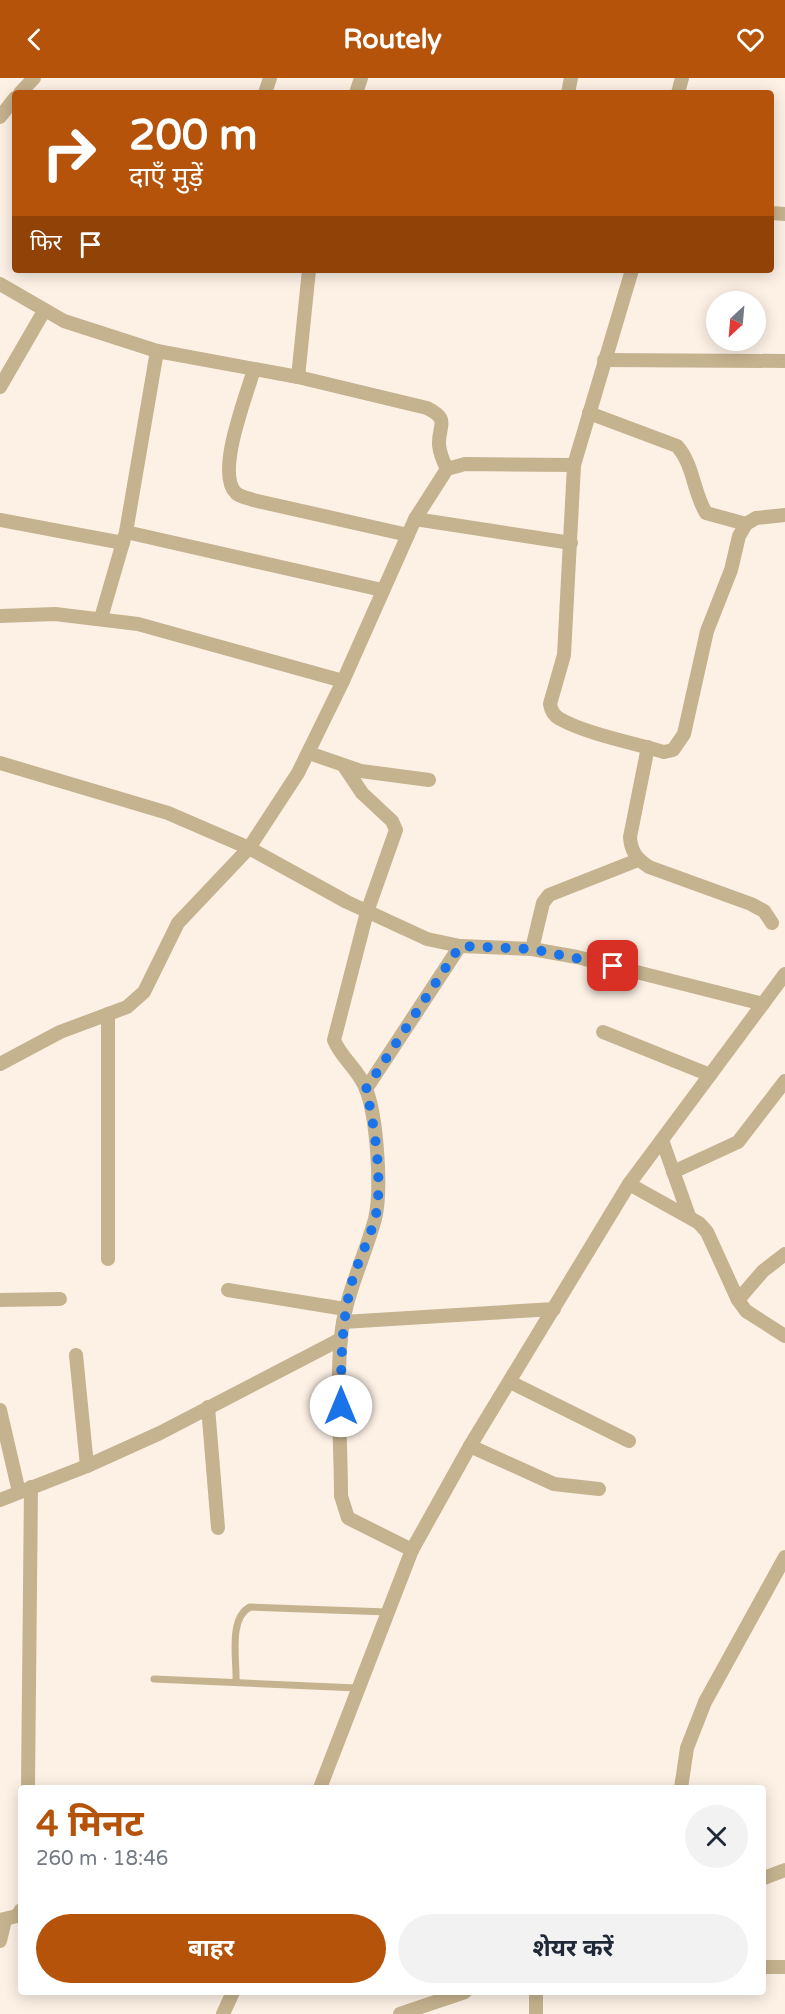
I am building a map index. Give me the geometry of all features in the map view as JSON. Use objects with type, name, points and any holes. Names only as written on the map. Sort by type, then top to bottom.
[{"type":"street","points":[[23,90],[34,78]]},
{"type":"street","points":[[0,117],[12,102]]},
{"type":"street","points":[[298,377],[309,273]]},
{"type":"street","points":[[627,273],[574,465],[564,655],[558,685],[550,704],[551,711],[559,719],[664,752],[673,750],[680,743],[712,614],[731,570],[739,536],[746,524],[756,518],[785,515]]},
{"type":"street","points":[[0,284],[64,321],[157,351],[298,377],[427,408],[439,414],[443,422],[439,443],[447,469]]},
{"type":"street","points":[[0,387],[44,311]]},
{"type":"street","points":[[101,618],[124,537],[157,351]]},
{"type":"street","points":[[604,360],[785,361]]},
{"type":"street","points":[[254,369],[228,463],[228,480],[237,494],[253,500],[408,535]]},
{"type":"street","points":[[589,413],[677,446],[687,456],[700,503],[706,513],[746,524]]},
{"type":"street","points":[[0,1064],[60,1032],[127,1007],[144,992],[178,923],[249,848],[309,753],[415,519],[447,469],[465,464],[574,465]]},
{"type":"street","points":[[415,519],[571,543]]},
{"type":"street","points":[[0,520],[124,537],[382,590]]},
{"type":"street","points":[[0,616],[54,614],[138,624],[343,681]]},
{"type":"street","points":[[648,747],[630,837],[630,849],[638,860],[649,867],[752,904],[764,911],[772,923]]},
{"type":"street","points":[[309,753],[344,766],[429,780]]},
{"type":"street","points":[[0,763],[168,813],[249,848],[367,912],[426,939],[460,946],[532,949],[578,957],[763,1004]]},
{"type":"street","points":[[344,766],[362,793],[392,821],[396,830],[367,912],[334,1040],[338,1051],[366,1089],[375,1127],[378,1199],[375,1219],[344,1316],[341,1339],[341,1496],[344,1512],[356,1524],[412,1550]]},
{"type":"street","points":[[532,949],[543,903],[549,895],[638,860]]},
{"type":"street","points":[[366,1089],[460,946]]},
{"type":"street","points":[[321,1785],[412,1550],[470,1446],[629,1184],[785,974]]},
{"type":"street","points":[[108,1014],[108,1259]]},
{"type":"street","points":[[603,1032],[710,1075]]},
{"type":"street","points":[[673,1172],[738,1142],[785,1081]]},
{"type":"street","points":[[662,1140],[689,1215]]},
{"type":"street","points":[[629,1184],[689,1215],[707,1232],[738,1300],[746,1311],[785,1336]]},
{"type":"street","points":[[738,1300],[763,1271],[785,1254]]},
{"type":"street","points":[[228,1290],[344,1316],[554,1309]]},
{"type":"street","points":[[0,1300],[60,1299]]},
{"type":"street","points":[[0,1500],[87,1466],[341,1339]]},
{"type":"street","points":[[76,1356],[87,1466]]},
{"type":"street","points":[[510,1382],[629,1442]]},
{"type":"street","points":[[208,1407],[218,1528]]},
{"type":"street","points":[[0,1410],[25,1490],[28,1785]]},
{"type":"street","points":[[470,1446],[554,1484],[599,1489]]},
{"type":"street","points":[[681,1785],[687,1748],[705,1702],[785,1557]]},
{"type":"street","points":[[766,1877],[785,1870]]},
{"type":"street","points":[[0,1941],[2,1920],[18,1914]]},
{"type":"street","points":[[766,1966],[785,1967]]},
{"type":"street","points":[[223,2014],[232,1995]]},
{"type":"street","points":[[400,2014],[456,1995]]},
{"type":"street","points":[[536,1995],[536,2014]]},
{"type":"lane","points":[[236,1682],[237,1624],[244,1610],[250,1607],[387,1612]]},
{"type":"lane","points":[[154,1679],[357,1688]]},
{"type":"route","points":[[341,1406],[341,1339],[345,1310],[354,1275],[375,1219],[378,1199],[375,1127],[366,1089],[460,946],[532,949],[613,966]]}]
